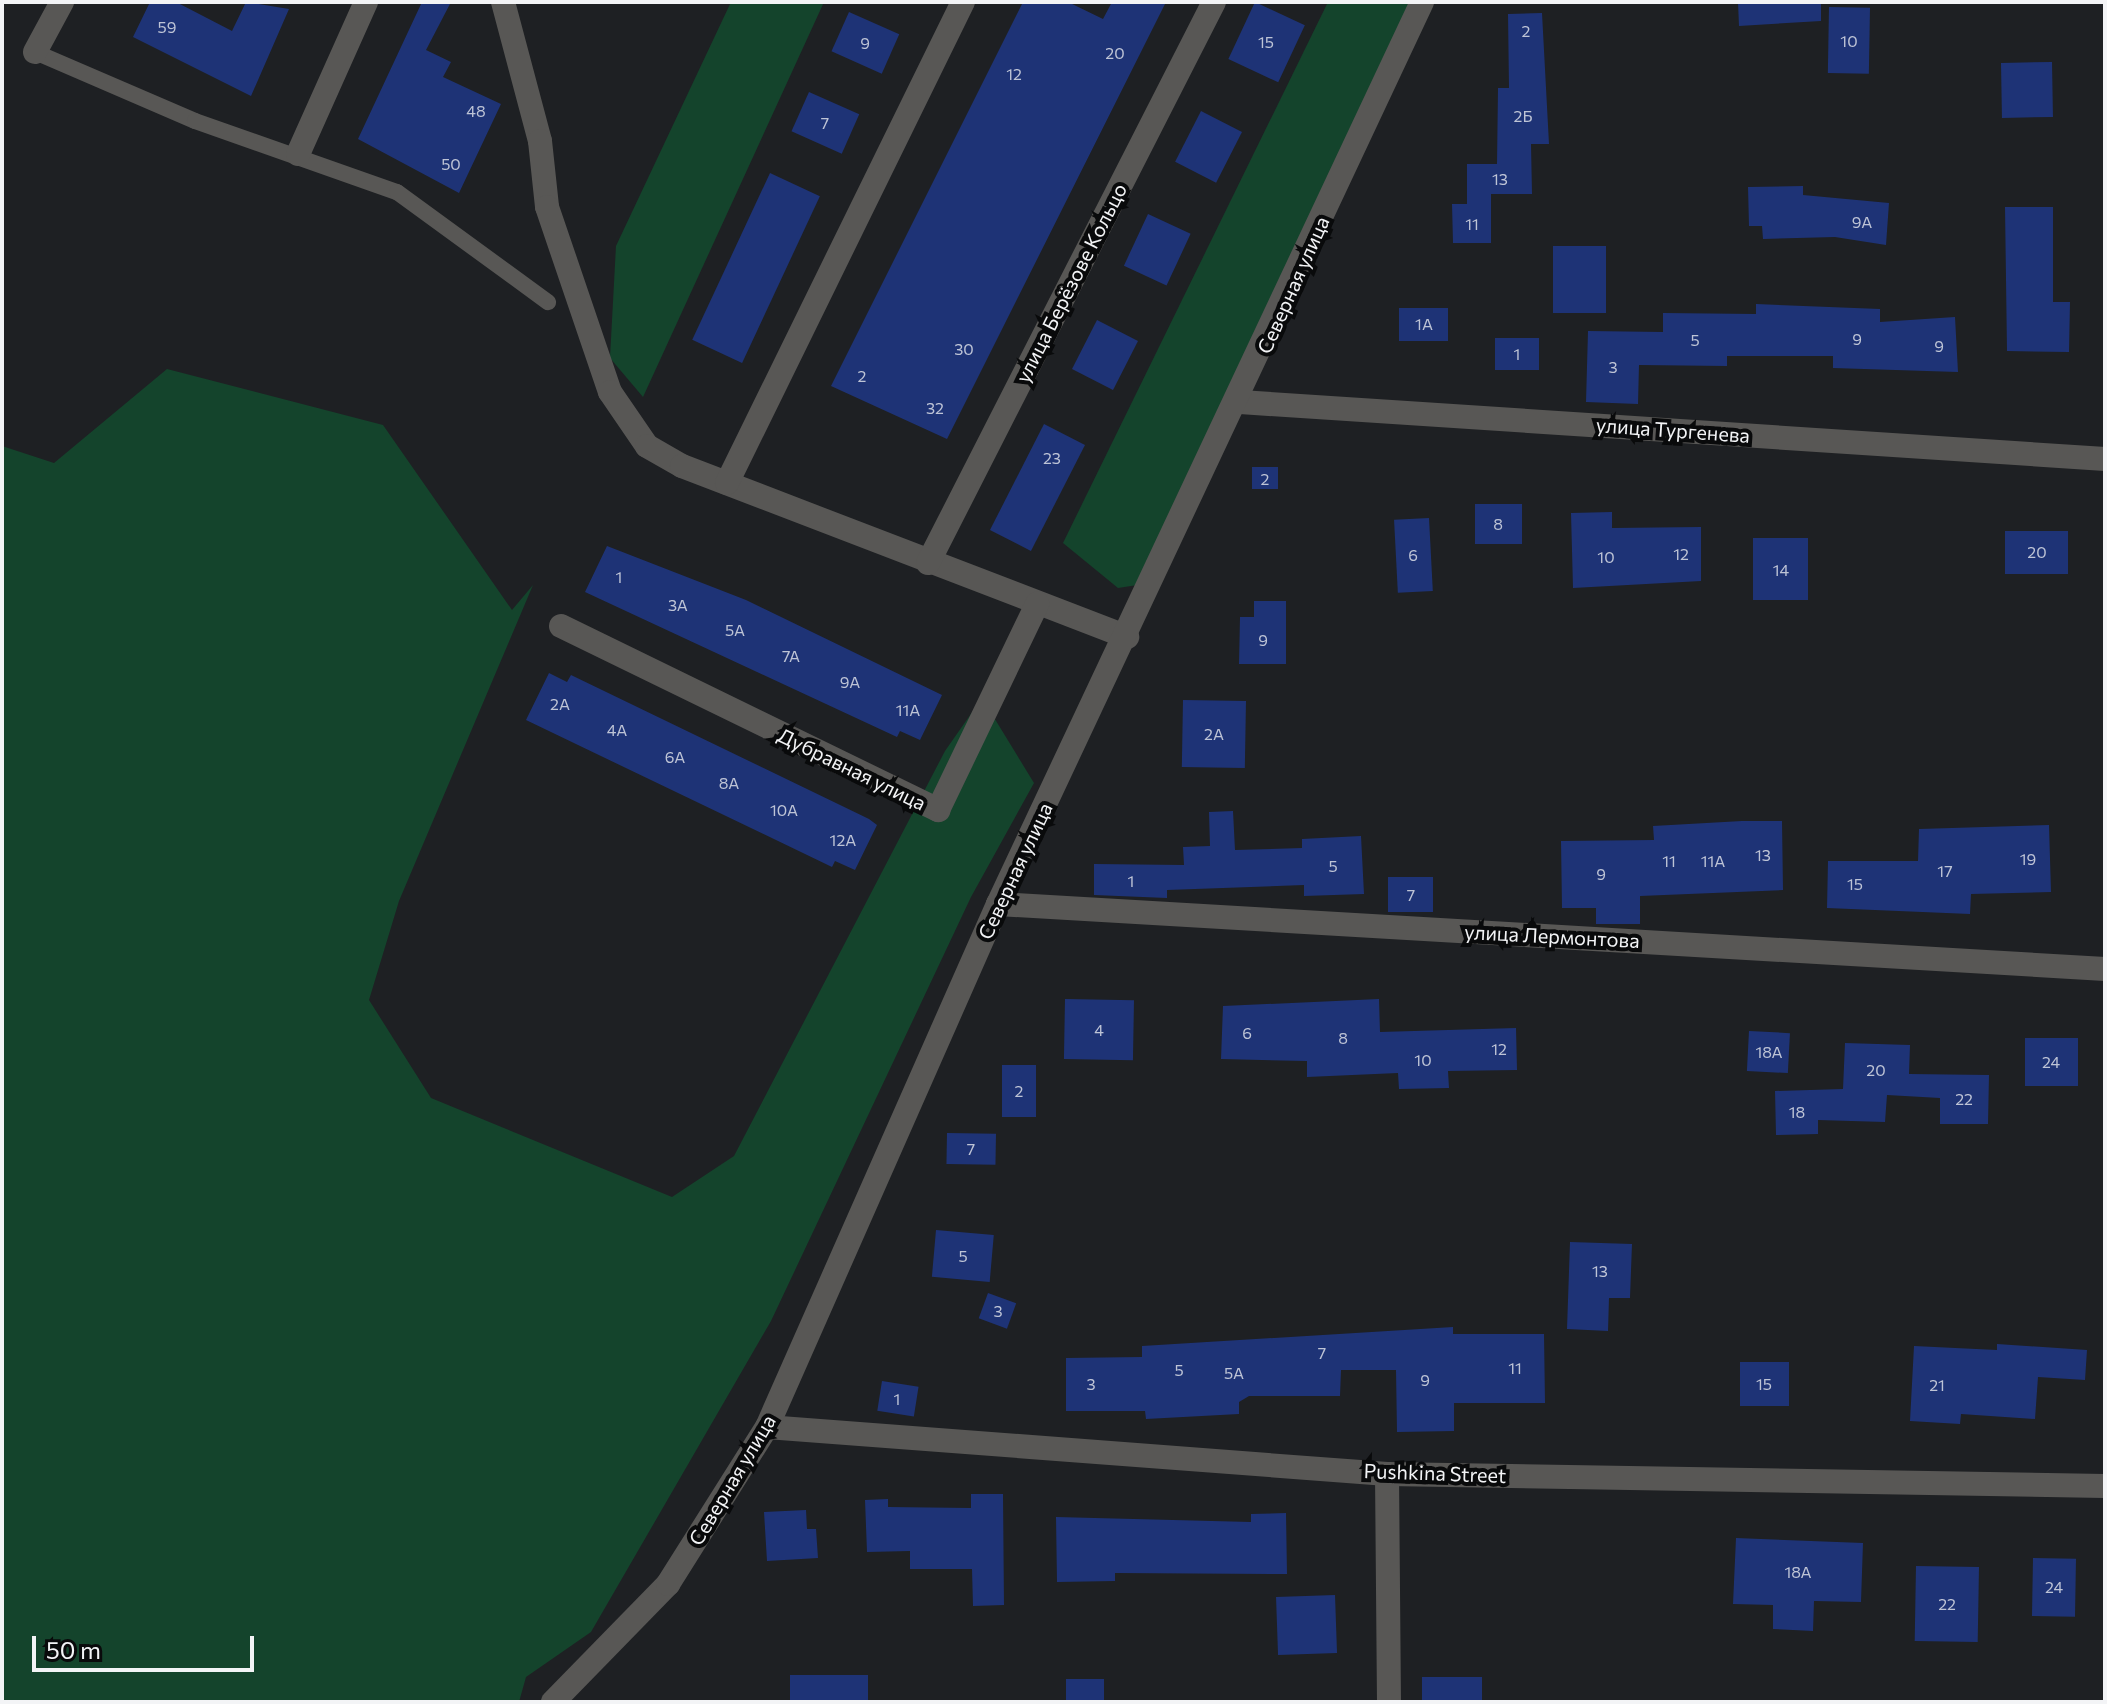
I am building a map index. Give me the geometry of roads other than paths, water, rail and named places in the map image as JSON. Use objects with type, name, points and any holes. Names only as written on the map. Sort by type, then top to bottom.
[{"type":"street","points":[[35,52],[62,2]]},
{"type":"street","points":[[298,154],[366,2]]},
{"type":"street","points":[[503,2],[540,141],[547,207],[610,392],[647,446],[727,483],[928,563],[1127,637]]},
{"type":"street","points":[[727,483],[963,2]]},
{"type":"street","name":"улица Берёзове Кольцо","points":[[928,563],[1214,2]]},
{"type":"street","name":"Северная улица","points":[[553,1702],[668,1584],[767,1427],[998,904],[1240,402],[1422,2]]},
{"type":"street","name":"улица Тургенева","points":[[1240,402],[2105,459]]},
{"type":"street","name":"Дубравная улица","points":[[561,626],[938,810],[1037,604]]},
{"type":"street","name":"улица Лермонтова","points":[[998,904],[2105,969]]},
{"type":"street","name":"Pushkina Street","points":[[767,1427],[1387,1474],[2105,1486]]},
{"type":"street","points":[[1387,1474],[1389,1702]]},
{"type":"lane","points":[[35,52],[195,121],[298,154],[397,192],[548,302]]}]
